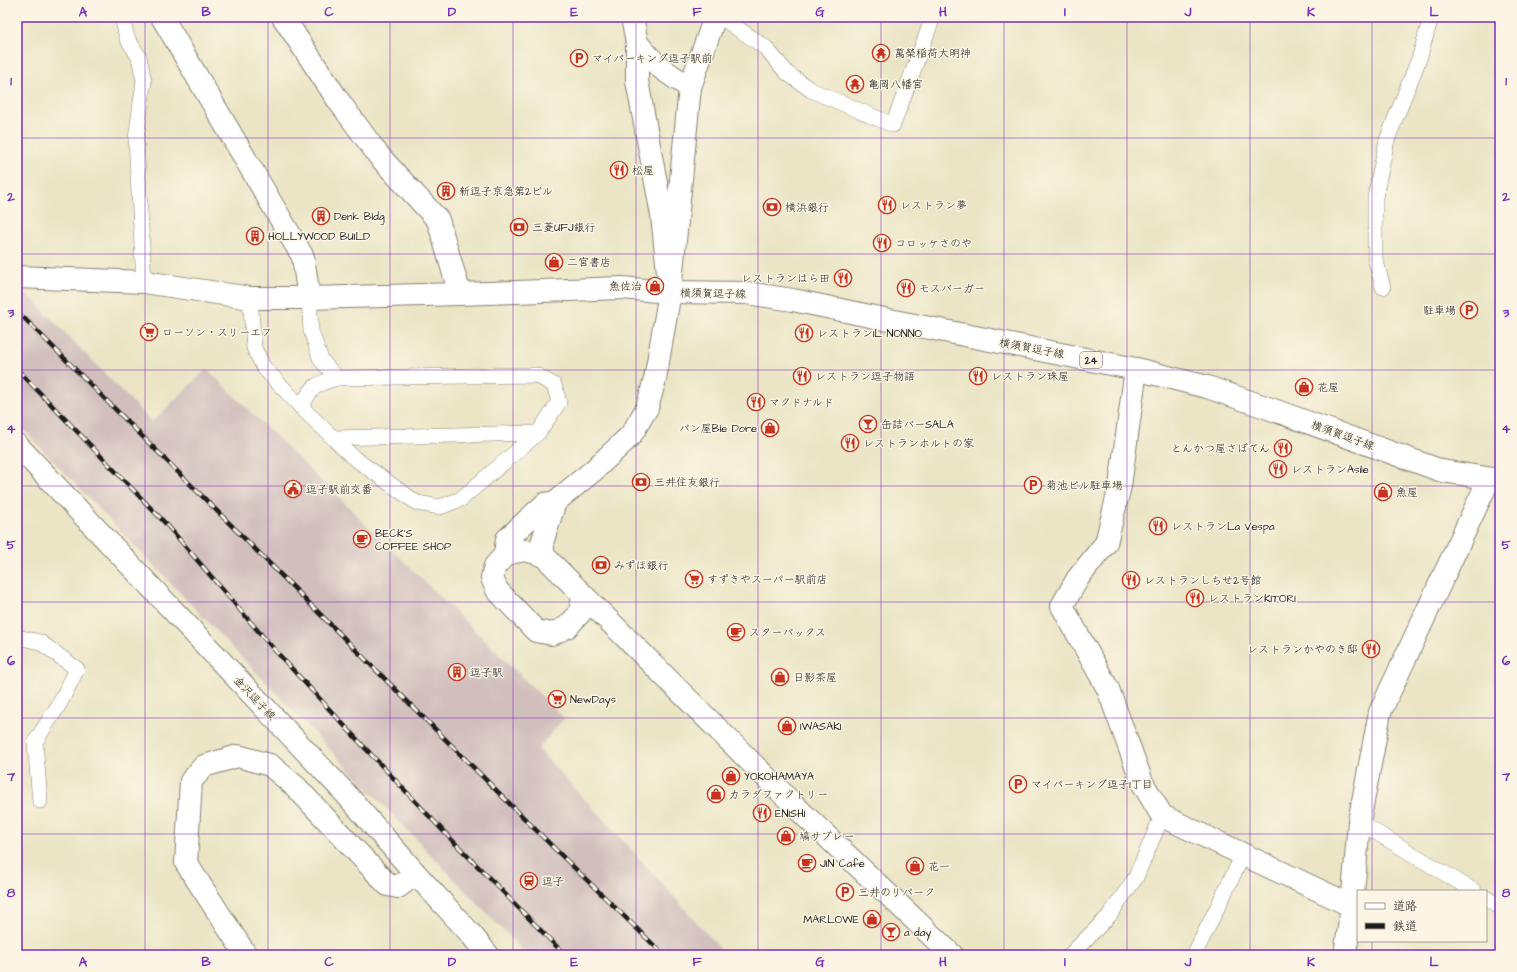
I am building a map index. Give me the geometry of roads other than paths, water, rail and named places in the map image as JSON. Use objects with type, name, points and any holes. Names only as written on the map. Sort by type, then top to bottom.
[{"type":"street","points":[[162,17],[303,257],[309,298]]},
{"type":"street","points":[[283,17],[338,100],[379,156],[438,220],[460,294]]},
{"type":"street","points":[[632,17],[637,43],[637,81],[662,215],[670,292]]},
{"type":"street","points":[[505,555],[506,538],[545,504],[555,502],[594,470],[631,435],[646,408],[655,379],[670,292],[690,87],[715,17]]},
{"type":"street","points":[[637,43],[649,58],[665,72],[690,87]]},
{"type":"street","name":"横須賀逗子線","points":[[17,277],[144,282],[250,298],[460,294],[621,288],[670,292],[746,293],[793,300],[1136,369],[1207,387],[1442,471],[1494,480]]},
{"type":"street","points":[[1136,369],[1120,486],[1106,543],[1078,578],[1062,606],[1108,689],[1142,782],[1162,816],[1352,906]]},
{"type":"street","name":"金沢逗子線","points":[[17,445],[346,794],[488,955]]},
{"type":"street","points":[[1346,955],[1352,906],[1359,822],[1380,712],[1494,480]]},
{"type":"street","points":[[544,556],[542,543],[555,502]]},
{"type":"street","points":[[583,596],[580,613],[567,627],[552,634],[536,631],[497,590],[492,578],[495,566],[505,555],[521,550],[531,551],[544,556],[799,810],[952,955]]},
{"type":"street","points":[[246,955],[186,863],[191,781],[204,766],[238,756],[270,765],[296,787],[388,885],[398,887],[416,874]]},
{"type":"lane","points":[[122,17],[127,38],[139,57],[144,81],[136,139],[144,282]]},
{"type":"lane","points":[[721,17],[766,48],[787,73],[811,90],[893,125],[933,17]]},
{"type":"lane","points":[[1383,287],[1375,258],[1374,197],[1387,140],[1420,56],[1431,17]]},
{"type":"lane","points":[[250,298],[254,348],[264,368],[301,407],[354,458],[417,503],[440,507],[461,499],[538,433],[559,402],[554,385],[536,375],[337,378],[316,384],[308,393],[301,407]]},
{"type":"lane","points":[[309,298],[311,331],[321,360],[337,378]]},
{"type":"lane","points":[[334,438],[538,433]]},
{"type":"lane","points":[[17,636],[40,642],[76,669],[60,703],[35,742],[40,801]]},
{"type":"lane","points":[[1070,955],[1109,916],[1136,877],[1162,816]]},
{"type":"lane","points":[[1359,822],[1472,890]]},
{"type":"lane","points":[[1194,955],[1243,855]]},
{"type":"lane","points":[[1487,899],[1500,907]]},
{"type":"railway","points":[[17,311],[557,851],[664,955]]},
{"type":"railway","points":[[17,369],[167,525],[271,646],[366,749],[446,834],[565,955]]},
{"type":"place","name":"萬榮稲荷大明神","points":[[881,53]]},
{"type":"place","name":"マイパーキング逗子駅前","points":[[579,58]]},
{"type":"place","name":"亀岡八幡宮","points":[[855,84]]},
{"type":"place","name":"松屋","points":[[619,170]]},
{"type":"place","name":"新逗子京急第2ビル","points":[[446,191]]},
{"type":"place","name":"レストラン夢","points":[[887,205]]},
{"type":"place","name":"横浜銀行","points":[[772,207]]},
{"type":"place","name":"Denk Bldg","points":[[321,216]]},
{"type":"place","name":"三菱UFJ銀行","points":[[519,227]]},
{"type":"place","name":"HOLLYWOOD BUILD","points":[[255,236]]},
{"type":"place","name":"コロッケさのや","points":[[882,243]]},
{"type":"place","name":"二宮書店","points":[[554,262]]},
{"type":"place","name":"レストランはら田","points":[[843,278]]},
{"type":"place","name":"魚佐治","points":[[655,286]]},
{"type":"place","name":"モスバーガー","points":[[906,288]]},
{"type":"place","name":"駐車場","points":[[1469,310]]},
{"type":"place","name":"ローソン・スリーエフ","points":[[149,332]]},
{"type":"place","name":"レストランIL NONNO","points":[[804,333]]},
{"type":"place","name":"レストラン逗子物語","points":[[802,376]]},
{"type":"place","name":"レストラン珠屋","points":[[978,376]]},
{"type":"place","name":"花屋","points":[[1304,387]]},
{"type":"place","name":"マクドナルド","points":[[756,402]]},
{"type":"place","name":"缶詰バーSALA","points":[[868,424]]},
{"type":"place","name":"パン屋Ble Dore","points":[[770,428]]},
{"type":"place","name":"レストランホルトの家","points":[[850,443]]},
{"type":"place","name":"とんかつ屋さぼてん","points":[[1283,448]]},
{"type":"place","name":"レストランAsile","points":[[1278,469]]},
{"type":"place","name":"三井住友銀行","points":[[641,482]]},
{"type":"place","name":"菊池ビル駐車場","points":[[1033,485]]},
{"type":"place","name":"逗子駅前交番","points":[[293,489]]},
{"type":"place","name":"魚屋","points":[[1383,492]]},
{"type":"place","name":"レストランLa Vespa","points":[[1158,526]]},
{"type":"place","name":"BECK'S COFFEE SHOP","points":[[362,539]]},
{"type":"place","name":"みずほ銀行","points":[[601,565]]},
{"type":"place","name":"すずきやスーパー駅前店","points":[[694,579]]},
{"type":"place","name":"レストランしちせ2号館","points":[[1131,580]]},
{"type":"place","name":"レストランKITORI","points":[[1195,598]]},
{"type":"place","name":"スターバックス","points":[[736,632]]},
{"type":"place","name":"レストランかやのき邸","points":[[1371,649]]},
{"type":"place","name":"逗子駅","points":[[457,672]]},
{"type":"place","name":"日影茶屋","points":[[780,677]]},
{"type":"place","name":"NewDays","points":[[557,699]]},
{"type":"place","name":"IWASAKI","points":[[787,726]]},
{"type":"place","name":"YOKOHAMAYA","points":[[731,776]]},
{"type":"place","name":"マイパーキング逗子1丁目","points":[[1018,784]]},
{"type":"place","name":"カラダファクトリー","points":[[716,794]]},
{"type":"place","name":"ENISHI","points":[[762,813]]},
{"type":"place","name":"鳩サブレー","points":[[786,836]]},
{"type":"place","name":"JIN Cafe","points":[[807,863]]},
{"type":"place","name":"花一","points":[[915,866]]},
{"type":"place","name":"逗子","points":[[529,881]]},
{"type":"place","name":"三井のリパーク","points":[[845,892]]},
{"type":"place","name":"MARLOWE","points":[[872,919]]},
{"type":"place","name":"a day","points":[[891,932]]}]
